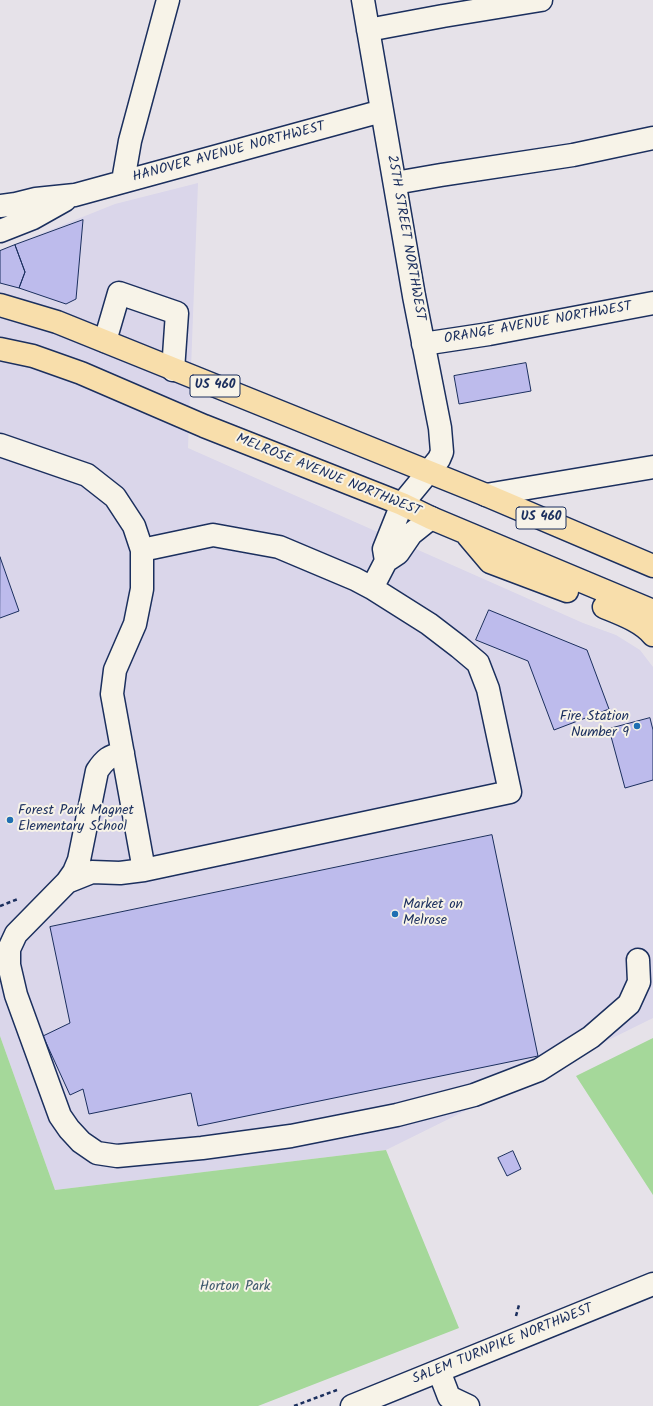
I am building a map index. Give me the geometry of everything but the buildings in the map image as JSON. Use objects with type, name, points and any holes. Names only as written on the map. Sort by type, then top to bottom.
[{"type":"main road","name":"US 460","points":[[0,305],[57,322],[486,495],[653,566]]},
{"type":"main road","name":"MELROSE AVENUE NORTHWEST","points":[[0,348],[33,356],[81,373],[204,426],[402,504],[431,518],[653,612]]},
{"type":"main road","points":[[465,532],[490,562],[629,617],[653,635]]},
{"type":"street","points":[[123,181],[130,141],[168,0]]},
{"type":"street","name":"25TH STREET NORTHWEST","points":[[363,0],[423,344],[440,428],[442,452],[439,459],[402,504],[384,549],[386,561]]},
{"type":"street","points":[[368,30],[541,0]]},
{"type":"street","name":"HANOVER AVENUE NORTHWEST","points":[[0,206],[36,199],[75,194],[382,111]]},
{"type":"street","points":[[395,183],[573,155],[653,138]]},
{"type":"street","name":"HANOVER AVENUE NORTHWEST","points":[[0,231],[33,218],[75,194]]},
{"type":"street","points":[[105,342],[119,293],[177,313],[173,370]]},
{"type":"street","name":"ORANGE AVENUE NORTHWEST","points":[[423,344],[489,334],[653,303]]},
{"type":"street","points":[[0,445],[87,475],[116,498],[134,526],[142,550],[142,589],[135,624],[115,670],[112,694],[144,870]]},
{"type":"street","points":[[486,495],[653,467]]},
{"type":"street","points":[[372,588],[386,561],[398,553],[411,534],[431,518]]},
{"type":"street","points":[[67,882],[92,872],[120,873],[144,870],[510,792],[488,689],[478,663],[459,646],[429,624],[355,579],[279,547],[213,535],[142,550]]},
{"type":"street","points":[[123,753],[112,756],[103,761],[97,771],[79,860],[74,872],[67,882],[16,934],[9,949],[9,965],[16,995],[60,1116],[81,1142],[97,1153],[117,1156],[202,1148],[291,1136],[397,1115],[474,1095],[539,1070],[591,1037],[629,1004],[639,982],[638,960]]},
{"type":"street","name":"SALEM TURNPIKE NORTHWEST","points":[[352,1406],[653,1284]]},
{"type":"street","points":[[439,1372],[451,1403]]},
{"type":"shaded area","points":[[198,183],[188,448],[583,623],[616,635],[640,650],[653,667],[653,1018],[386,1150],[55,1190],[0,1036],[0,250],[115,204]]},
{"type":"green space","name":"Horton Park","points":[[0,1036],[55,1190],[386,1150],[459,1328],[258,1406],[0,1406]]},
{"type":"green space","points":[[653,1038],[653,1195],[576,1076]]},
{"type":"place","name":"Fire Station Number 9","points":[[637,726]]},
{"type":"place","name":"Forest Park Magnet Elementary School","points":[[10,820]]},
{"type":"place","name":"Market on Melrose","points":[[395,914]]}]
